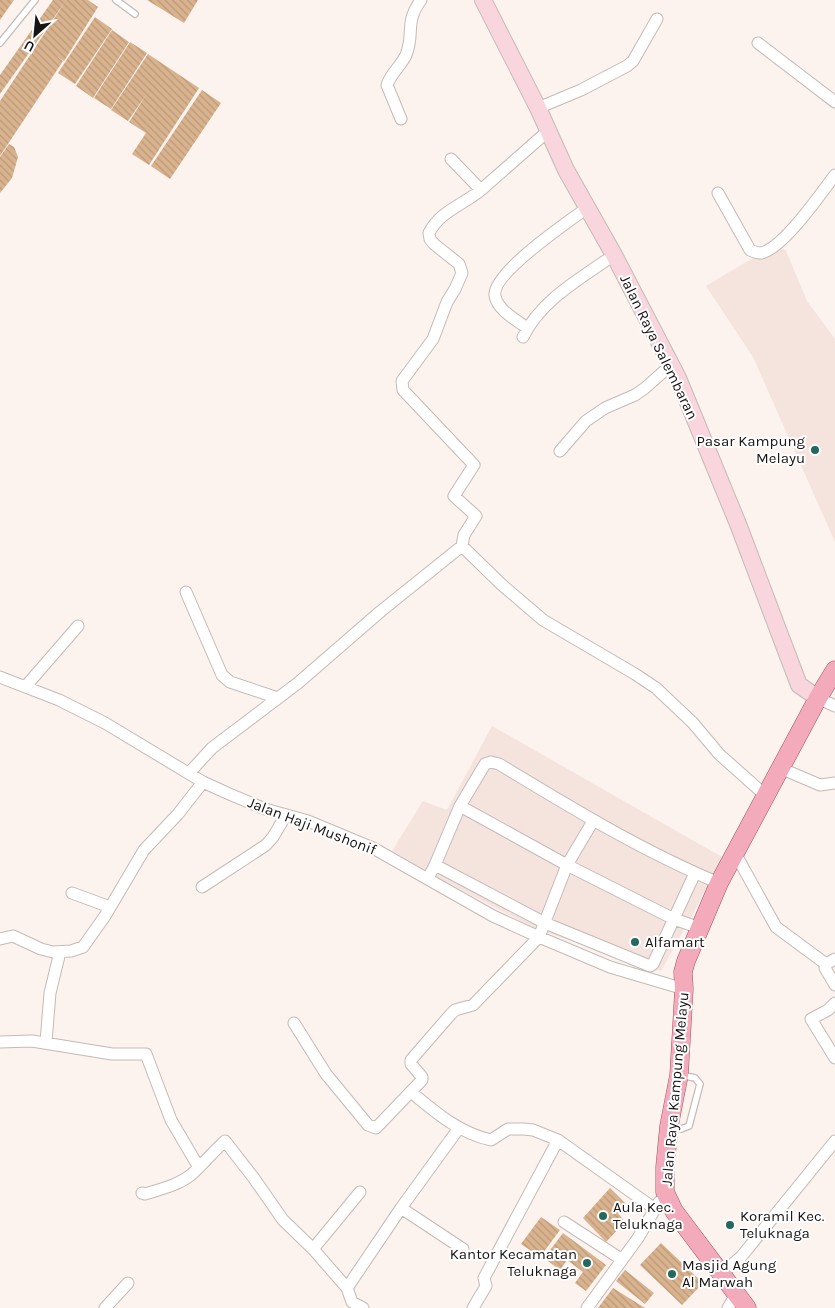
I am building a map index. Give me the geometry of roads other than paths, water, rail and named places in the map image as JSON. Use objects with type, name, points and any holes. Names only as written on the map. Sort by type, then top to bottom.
[{"type":"main road","name":"Jalan Raya Salembaran","points":[[483,0],[538,108],[566,170],[614,255],[671,364],[738,524],[799,685],[818,698]]},
{"type":"main road","name":"Jalan Raya Kampung Melayu","points":[[747,1308],[732,1301],[721,1274],[674,1211],[665,1192],[665,1167],[669,1126],[679,1075],[684,989],[683,972],[719,883],[818,698],[835,670]]},
{"type":"street","points":[[401,119],[387,85],[407,54],[411,15],[421,0]]},
{"type":"street","points":[[538,108],[581,90],[627,66],[632,61],[657,19]]},
{"type":"street","points":[[758,43],[835,102]]},
{"type":"street","points":[[189,773],[212,748],[298,683],[381,611],[462,546],[464,535],[476,516],[454,496],[474,465],[403,390],[402,381],[433,339],[447,302],[462,274],[460,264],[434,244],[430,239],[429,233],[436,222],[481,190],[548,130]]},
{"type":"street","points":[[451,159],[481,190]]},
{"type":"street","points":[[718,193],[750,250],[759,253],[766,251],[790,233],[835,174]]},
{"type":"street","points":[[587,208],[519,259],[495,290],[495,298],[500,307],[525,332],[549,303],[614,255]]},
{"type":"street","points":[[560,451],[586,421],[605,408],[635,395],[671,364]]},
{"type":"street","points":[[462,546],[501,584],[543,620],[656,688],[693,722],[719,754],[766,796]]},
{"type":"street","points":[[186,592],[222,675],[230,682],[278,698]]},
{"type":"street","points":[[26,686],[78,626]]},
{"type":"street","name":"Jalan Haji Mushonif","points":[[0,677],[26,686],[105,723],[203,782],[248,802],[308,822],[373,848],[493,916],[539,937],[610,967],[684,989]]},
{"type":"street","points":[[818,698],[835,706]]},
{"type":"street","points":[[428,878],[460,806],[486,764],[491,762],[499,764],[592,821],[719,883]]},
{"type":"street","points":[[780,768],[820,785],[835,783]]},
{"type":"street","points":[[0,939],[13,936],[45,951],[71,951],[83,946],[110,907],[144,850],[178,814],[203,782]]},
{"type":"street","points":[[460,806],[567,866],[674,919],[700,928]]},
{"type":"street","points":[[202,887],[266,845],[286,815]]},
{"type":"street","points":[[294,1023],[326,1074],[370,1126],[376,1128],[423,1078],[411,1064],[412,1060],[451,1014],[455,1010],[473,1005],[539,937],[567,866],[592,821]]},
{"type":"street","points":[[735,853],[776,927],[831,961],[826,971],[835,985]]},
{"type":"street","points":[[435,865],[480,890],[526,911],[545,923],[650,966],[653,964],[696,873]]},
{"type":"street","points":[[72,894],[110,907]]},
{"type":"street","points":[[46,1042],[50,993],[60,952]]},
{"type":"street","points":[[835,1002],[828,1010],[811,1019],[835,1058]]},
{"type":"street","points":[[0,1042],[32,1040],[112,1054],[146,1054],[171,1120],[198,1166]]},
{"type":"street","points":[[411,1092],[459,1128],[491,1140],[508,1129],[533,1130],[558,1140],[655,1208]]},
{"type":"street","points":[[363,1308],[348,1305],[347,1288],[401,1208],[459,1128]]},
{"type":"street","points":[[473,1308],[486,1286],[484,1278],[558,1140]]},
{"type":"street","points":[[142,1192],[145,1194],[170,1186],[192,1174],[224,1141],[253,1177],[283,1220],[313,1249],[347,1288]]},
{"type":"street","points":[[721,1274],[741,1256],[835,1141]]},
{"type":"street","points":[[313,1249],[360,1192]]},
{"type":"street","points":[[587,1308],[638,1238],[665,1192]]},
{"type":"street","points":[[401,1208],[463,1250]]},
{"type":"street","points":[[564,1222],[621,1260]]},
{"type":"street","points":[[105,1308],[128,1283]]},
{"type":"lane","points":[[0,43],[35,0]]},
{"type":"lane","points":[[116,0],[135,14]]},
{"type":"place","name":"Pasar Kampung Melayu","points":[[815,450]]},
{"type":"place","name":"Alfamart","points":[[635,942]]},
{"type":"place","name":"Aula Kec. Teluknaga","points":[[603,1216]]},
{"type":"place","name":"Koramil Kec. Teluknaga","points":[[730,1225]]},
{"type":"place","name":"Kantor Kecamatan Teluknaga","points":[[587,1263]]},
{"type":"place","name":"Masjid Agung Al Marwah","points":[[672,1274]]}]
